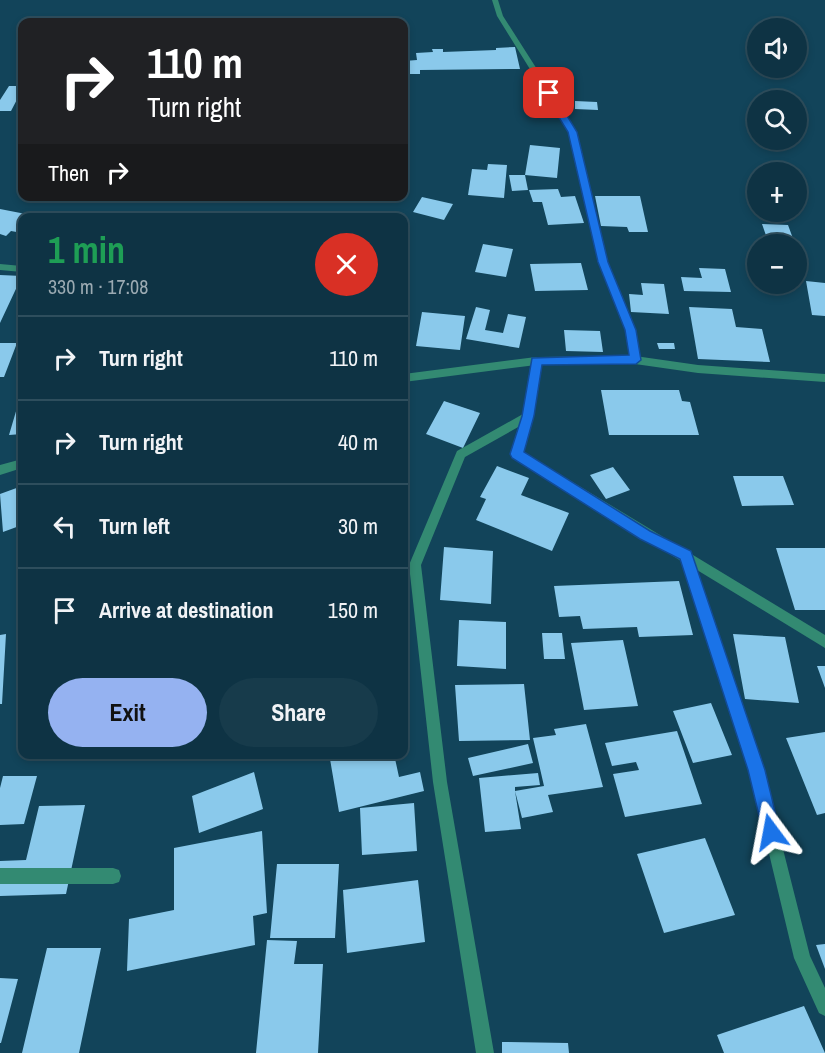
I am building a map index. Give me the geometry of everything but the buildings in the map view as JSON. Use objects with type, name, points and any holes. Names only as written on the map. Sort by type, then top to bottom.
[{"type":"street","points":[[495,0],[500,16],[573,132],[603,262],[631,330],[636,360]]},
{"type":"street","points":[[0,267],[18,269]]},
{"type":"street","points":[[408,377],[536,361],[636,360],[698,369],[825,378]]},
{"type":"street","points":[[536,361],[528,416],[517,454],[645,535],[686,555],[825,642]]},
{"type":"street","points":[[485,1053],[440,782],[415,564],[461,454],[528,416]]},
{"type":"street","points":[[0,470],[18,465]]},
{"type":"street","points":[[686,555],[756,770],[802,958],[825,1006]]},
{"type":"street","points":[[0,876],[113,876]]},
{"type":"route","points":[[549,93],[573,132],[603,262],[631,330],[636,360],[536,361],[528,416],[517,454],[645,535],[686,555],[756,770],[771,832]]}]
